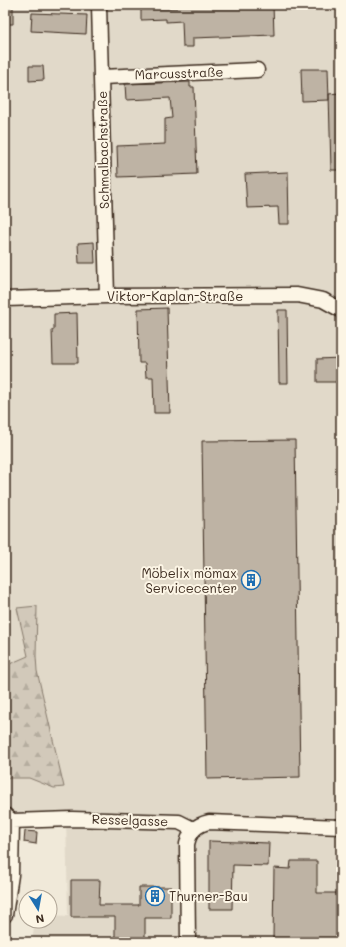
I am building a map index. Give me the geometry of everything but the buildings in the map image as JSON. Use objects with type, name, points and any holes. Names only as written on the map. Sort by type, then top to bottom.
[{"type":"street","name":"Schmalbachstraße","points":[[99,5],[107,296]]},
{"type":"street","name":"Marcusstraße","points":[[102,77],[257,70]]},
{"type":"street","name":"Viktor-Kaplan-Straße","points":[[5,299],[107,296],[298,295],[323,300],[341,310]]},
{"type":"street","name":"Resselgasse","points":[[8,818],[72,818],[179,822],[194,829]]},
{"type":"street","points":[[5,915],[10,882],[8,818]]},
{"type":"street","points":[[188,942],[187,844],[189,836],[200,824],[209,822],[341,827]]},
{"type":"shaded area","points":[[5,5],[341,5],[341,942],[32,942],[34,929],[58,929],[58,915],[68,916],[66,814],[12,814],[5,800]]},
{"type":"green space","points":[[37,606],[37,671],[64,787],[54,788],[29,778],[5,778],[5,666],[28,656],[17,608]]},
{"type":"place","name":"Möbelix mömax Servicecenter","points":[[251,580]]},
{"type":"place","name":"Thurner-Bau","points":[[155,896]]}]
